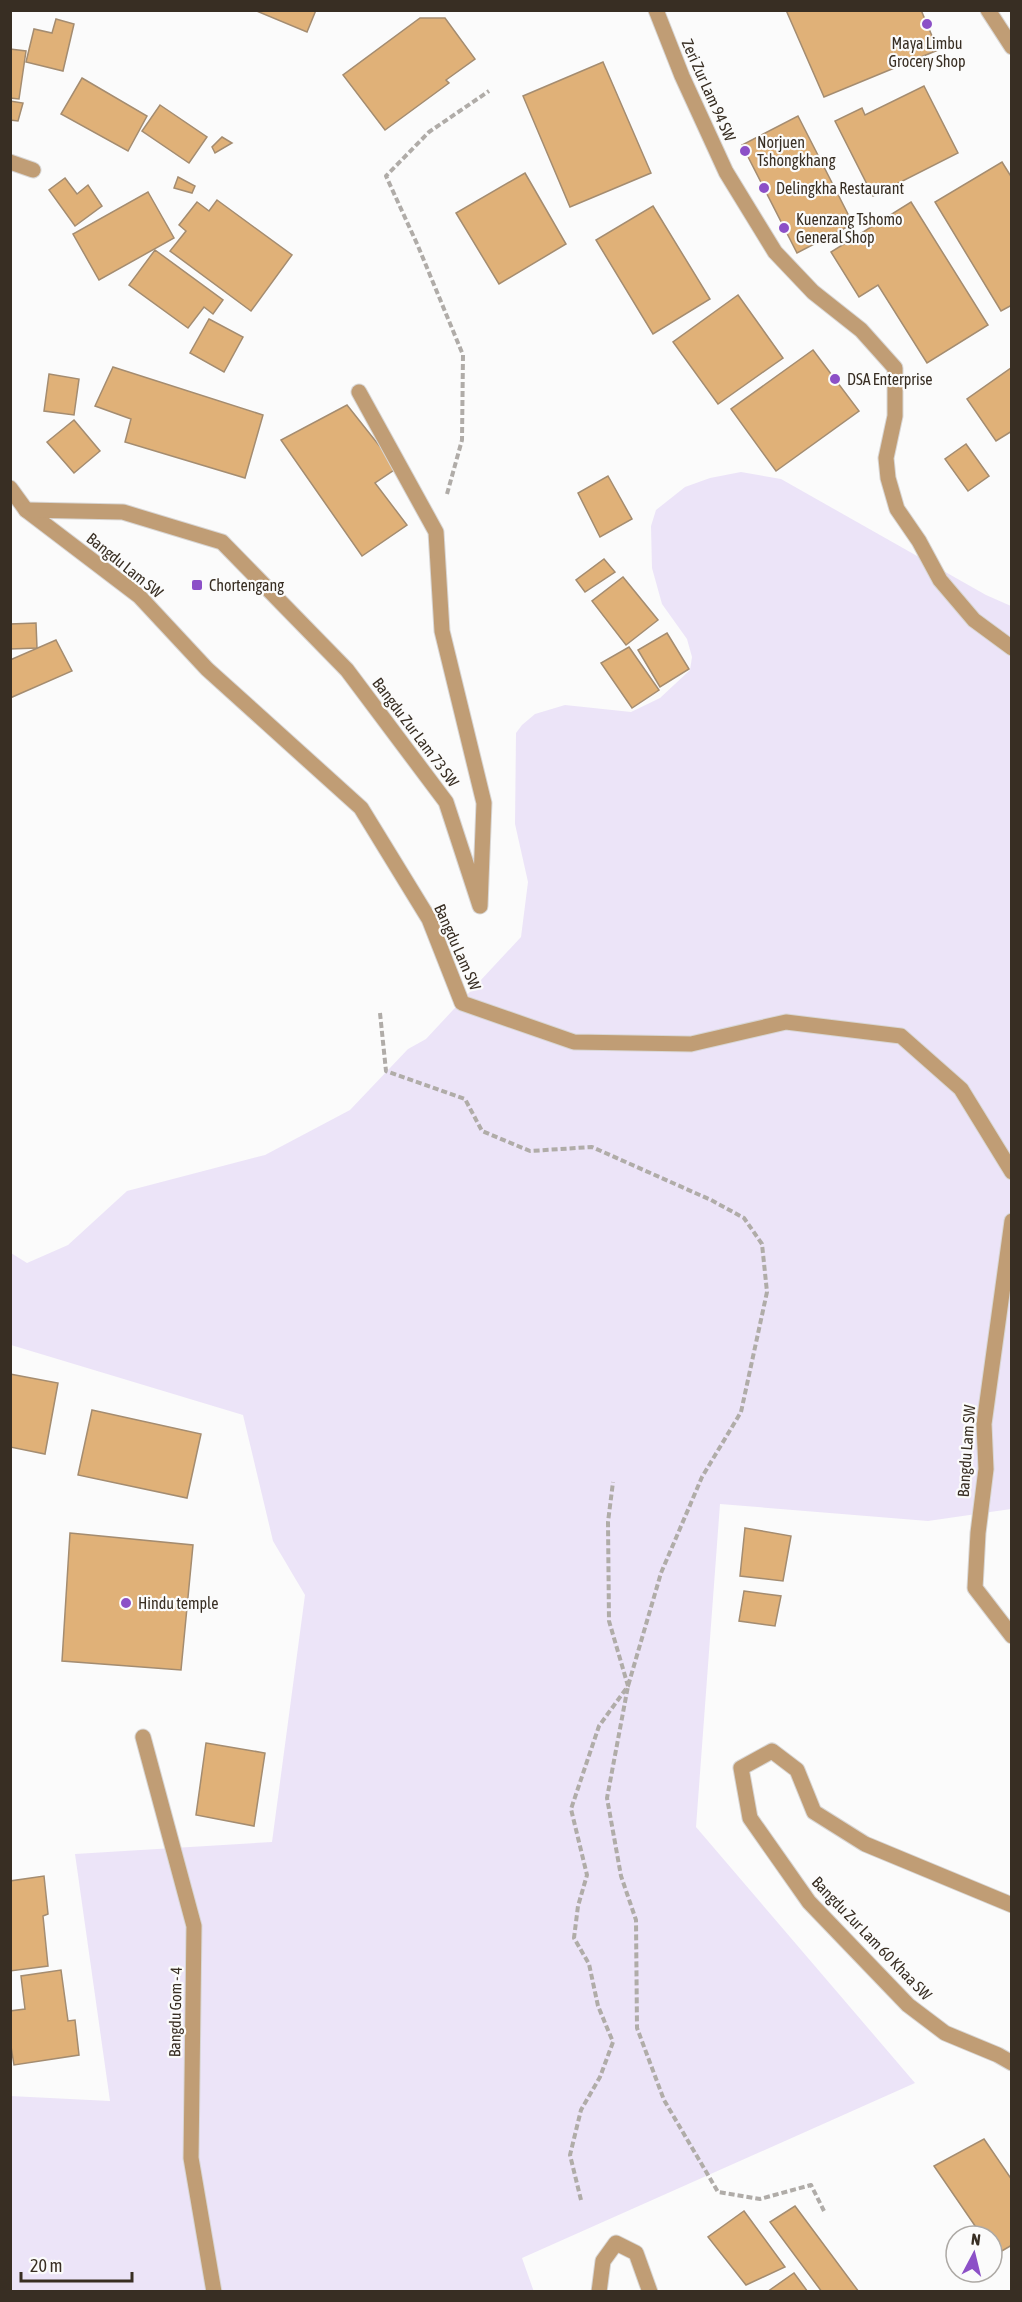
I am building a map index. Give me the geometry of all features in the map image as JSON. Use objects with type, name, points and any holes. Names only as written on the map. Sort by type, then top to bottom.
[{"type":"street","name":"Zeri Zur Lam 94 SW","points":[[656,10],[682,76],[726,172],[775,252],[813,292],[861,330],[895,368],[895,416],[886,458],[888,478],[897,509],[919,541],[940,580],[974,620],[1011,648]]},
{"type":"street","points":[[988,10],[1011,46]]},
{"type":"street","points":[[10,162],[33,170]]},
{"type":"street","name":"Bangdu Zur Lam 73 SW","points":[[26,510],[123,512],[222,542],[347,670],[446,802],[480,906],[484,803],[442,631],[436,532],[360,392]]},
{"type":"street","name":"Bangdu Lam SW","points":[[10,488],[26,510],[139,596],[207,669],[361,808],[429,919],[462,1003],[574,1042],[691,1044],[786,1022],[901,1036],[961,1089],[1011,1172]]},
{"type":"street","name":"Bangdu Lam SW","points":[[1011,1221],[984,1424],[986,1469],[978,1533],[975,1588],[1011,1636]]},
{"type":"street","name":"Bangdu Gom - 4","points":[[142,1737],[194,1926],[191,2158],[214,2292]]},
{"type":"street","name":"Bangdu Zur Lam 60 Khaa SW","points":[[1011,1905],[865,1844],[814,1812],[797,1770],[772,1751],[741,1768],[750,1818],[809,1902],[908,2005],[945,2033],[998,2055],[1011,2063]]},
{"type":"street","points":[[599,2292],[603,2261],[616,2243],[636,2253],[650,2292]]},
{"type":"path","points":[[436,532],[462,440],[463,355],[386,176],[429,132],[489,92]]},
{"type":"path","points":[[380,1013],[386,1071],[465,1099],[482,1131],[531,1151],[592,1147],[711,1200],[744,1218],[762,1244],[767,1292],[741,1412],[702,1477],[661,1573],[628,1686],[607,1798],[621,1876],[636,1920],[637,2028],[664,2100],[718,2192],[760,2199],[811,2185],[824,2211]]},
{"type":"path","points":[[613,1482],[608,1522],[609,1621],[628,1686]]},
{"type":"path","points":[[581,2200],[570,2155],[581,2110],[600,2077],[613,2042],[598,2006],[589,1964],[574,1938],[578,1906],[587,1875],[571,1809],[599,1726],[628,1686]]},
{"type":"shaded area","points":[[741,472],[781,479],[986,595],[1011,606],[1011,1509],[928,1521],[720,1504],[696,1827],[915,2083],[522,2258],[534,2292],[11,2291],[10,2096],[110,2101],[75,1854],[272,1842],[305,1595],[273,1541],[243,1415],[11,1345],[11,1253],[27,1263],[68,1245],[127,1191],[265,1155],[350,1110],[408,1049],[426,1039],[521,937],[528,882],[515,824],[516,733],[535,714],[565,705],[631,712],[660,698],[690,670],[692,657],[687,639],[662,604],[652,568],[651,526],[656,510],[685,487],[710,478]]},
{"type":"building","points":[[254,10],[316,10],[307,32]]},
{"type":"building","points":[[786,10],[921,10],[938,50],[824,97]]},
{"type":"building","points":[[420,18],[445,18],[475,59],[446,80],[449,83],[385,130],[343,75]]},
{"type":"building","points":[[56,19],[74,24],[63,71],[26,62],[34,29],[52,33]]},
{"type":"building","points":[[10,49],[26,51],[19,99],[10,98]]},
{"type":"building","points":[[603,62],[651,173],[570,207],[523,96]]},
{"type":"building","points":[[82,78],[147,116],[128,151],[61,114]]},
{"type":"building","points":[[924,86],[958,153],[873,196],[835,121],[862,108],[865,115]]},
{"type":"building","points":[[10,101],[23,103],[18,121],[10,120]]},
{"type":"building","points":[[160,105],[207,137],[189,163],[142,131]]},
{"type":"building","points":[[798,116],[853,224],[797,253],[742,145]]},
{"type":"building","points":[[222,137],[232,143],[215,153],[212,147]]},
{"type":"building","points":[[1002,162],[1012,178],[1012,305],[1001,311],[935,202]]},
{"type":"building","points":[[525,173],[566,244],[499,284],[456,213]]},
{"type":"building","points":[[178,177],[195,186],[192,193],[174,188]]},
{"type":"building","points":[[65,178],[77,194],[88,185],[102,206],[75,226],[49,190]]},
{"type":"building","points":[[148,192],[174,238],[99,280],[73,234]]},
{"type":"building","points":[[217,200],[292,255],[251,311],[170,251],[186,231],[179,225],[197,202],[209,211]]},
{"type":"building","points":[[911,202],[988,325],[927,363],[878,285],[859,297],[831,252]]},
{"type":"building","points":[[653,206],[710,299],[653,334],[596,240]]},
{"type":"building","points":[[155,250],[223,300],[213,314],[204,307],[188,328],[129,285]]},
{"type":"building","points":[[738,295],[783,358],[718,404],[673,342]]},
{"type":"building","points":[[209,319],[243,337],[224,372],[190,353]]},
{"type":"building","points":[[813,350],[859,411],[776,471],[731,409]]},
{"type":"building","points":[[113,367],[263,415],[245,478],[125,442],[131,419],[95,406]]},
{"type":"building","points":[[1011,368],[1012,431],[996,441],[967,399]]},
{"type":"building","points":[[49,374],[79,379],[74,415],[44,411]]},
{"type":"building","points":[[347,405],[397,468],[375,483],[407,525],[362,556],[281,440]]},
{"type":"building","points":[[74,420],[100,451],[74,473],[47,442]]},
{"type":"building","points":[[966,444],[989,476],[968,491],[945,459]]},
{"type":"building","points":[[608,476],[632,519],[600,537],[578,493]]},
{"type":"building","points":[[604,559],[615,572],[585,592],[576,580]]},
{"type":"building","points":[[623,577],[658,620],[626,645],[592,601]]},
{"type":"building","points":[[36,623],[37,648],[10,649],[10,624]]},
{"type":"building","points":[[667,633],[689,669],[660,687],[638,650]]},
{"type":"building","points":[[56,640],[72,671],[10,698],[10,660]]},
{"type":"building","points":[[629,647],[659,690],[632,708],[601,663]]},
{"type":"building","points":[[10,1374],[58,1383],[45,1454],[10,1447]]},
{"type":"building","points":[[92,1410],[201,1434],[187,1498],[78,1475]]},
{"type":"building","points":[[745,1528],[791,1536],[783,1581],[740,1576]]},
{"type":"building","name":"Hindu temple","points":[[70,1533],[193,1545],[181,1670],[62,1661]]},
{"type":"building","points":[[744,1591],[781,1596],[775,1626],[739,1621]]},
{"type":"building","points":[[206,1743],[265,1753],[254,1826],[196,1815]]},
{"type":"building","points":[[44,1876],[48,1914],[43,1916],[48,1966],[10,1971],[10,1881]]},
{"type":"building","points":[[61,1970],[68,2021],[75,2020],[79,2055],[14,2065],[10,2040],[10,2011],[25,2009],[21,1976]]},
{"type":"building","points":[[984,2139],[1012,2180],[1012,2245],[1004,2250],[1004,2224],[974,2224],[934,2166]]},
{"type":"building","points":[[795,2206],[859,2292],[822,2292],[770,2222]]},
{"type":"building","points":[[744,2211],[785,2267],[746,2285],[708,2237]]},
{"type":"building","points":[[794,2273],[808,2292],[767,2292]]},
{"type":"place","name":"Maya Limbu Grocery Shop","points":[[927,24]]},
{"type":"place","name":"Norjuen Tshongkhang","points":[[745,151]]},
{"type":"place","name":"Delingkha Restaurant","points":[[764,188]]},
{"type":"place","name":"Kuenzang Tshomo General Shop","points":[[784,228]]},
{"type":"place","name":"DSA Enterprise","points":[[835,379]]},
{"type":"place","name":"Chortengang","points":[[197,585]]},
{"type":"place","name":"Hindu temple","points":[[126,1603]]}]
